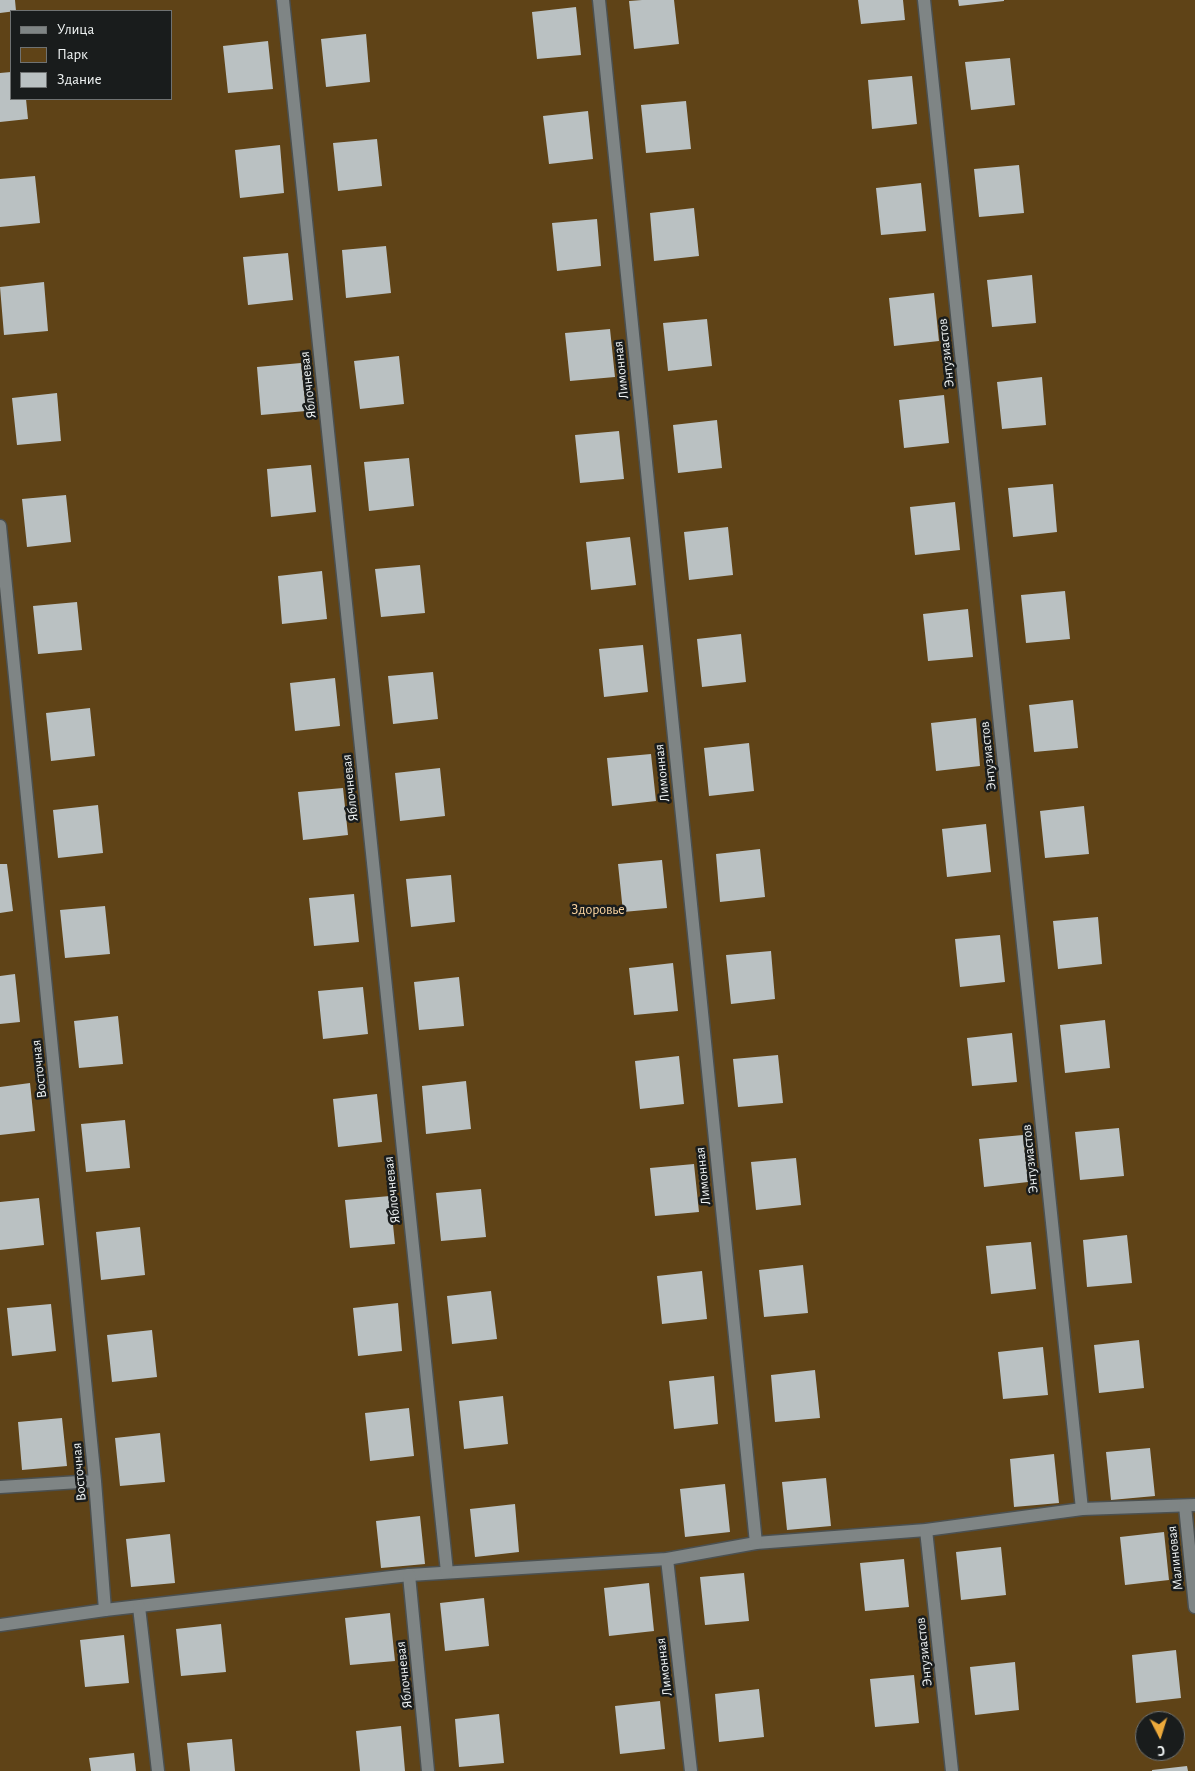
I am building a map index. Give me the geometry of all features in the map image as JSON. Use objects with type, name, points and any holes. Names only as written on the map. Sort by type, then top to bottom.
[{"type":"street","name":"Яблочневая","points":[[284,0],[447,1572]]},
{"type":"street","name":"Лимонная","points":[[599,0],[756,1543]]},
{"type":"street","name":"Энтузиастов","points":[[924,0],[1082,1509]]},
{"type":"street","name":"Восточная","points":[[0,526],[95,1481],[105,1610]]},
{"type":"street","points":[[0,1488],[95,1481]]},
{"type":"street","points":[[0,1625],[105,1610],[408,1575],[667,1559],[756,1543],[926,1530],[1082,1509],[1190,1505]]},
{"type":"street","name":"Малиновая","points":[[1190,1505],[1195,1607]]},
{"type":"street","name":"Энтузиастов","points":[[926,1530],[952,1771]]},
{"type":"street","name":"Лимонная","points":[[667,1559],[691,1771]]},
{"type":"street","name":"Яблочневая","points":[[408,1575],[428,1771]]},
{"type":"street","points":[[139,1607],[158,1771]]},
{"type":"green space","name":"Здоровье","points":[[0,0],[1195,0],[1195,1771],[0,1771]]},
{"type":"building","points":[[0,0],[15,0],[16,10],[0,13]]},
{"type":"building","points":[[674,0],[679,44],[634,49],[629,1]]},
{"type":"building","points":[[858,0],[903,0],[905,20],[861,24]]},
{"type":"building","points":[[958,0],[1004,0],[1004,1],[959,6]]},
{"type":"building","points":[[576,7],[581,55],[537,59],[532,12]]},
{"type":"building","points":[[366,34],[370,82],[326,87],[321,39]]},
{"type":"building","points":[[268,41],[273,89],[228,93],[223,46]]},
{"type":"building","points":[[1010,58],[1015,105],[971,110],[965,62]]},
{"type":"building","points":[[10,72],[10,100],[26,100],[28,119],[0,122],[0,73]]},
{"type":"building","points":[[912,76],[917,124],[872,129],[868,80]]},
{"type":"building","points":[[686,101],[691,149],[646,153],[641,105]]},
{"type":"building","points":[[588,111],[593,159],[549,164],[543,116]]},
{"type":"building","points":[[377,139],[382,186],[338,191],[333,143]]},
{"type":"building","points":[[280,145],[284,193],[240,198],[235,150]]},
{"type":"building","points":[[1019,165],[1024,213],[979,217],[974,169]]},
{"type":"building","points":[[35,176],[40,223],[0,227],[0,179]]},
{"type":"building","points":[[921,183],[926,231],[881,235],[876,188]]},
{"type":"building","points":[[694,208],[699,256],[654,261],[650,213]]},
{"type":"building","points":[[597,219],[601,266],[557,271],[552,223]]},
{"type":"building","points":[[386,246],[391,293],[346,298],[342,250]]},
{"type":"building","points":[[288,253],[293,300],[248,305],[243,257]]},
{"type":"building","points":[[1032,275],[1036,323],[992,327],[987,280]]},
{"type":"building","points":[[44,282],[48,331],[4,335],[0,287]]},
{"type":"building","points":[[934,293],[939,341],[894,346],[889,298]]},
{"type":"building","points":[[707,319],[712,366],[668,371],[663,323]]},
{"type":"building","points":[[610,329],[615,377],[570,381],[565,333]]},
{"type":"building","points":[[399,356],[404,404],[360,409],[354,361]]},
{"type":"building","points":[[301,363],[306,411],[261,415],[257,367]]},
{"type":"building","points":[[1042,377],[1046,425],[1002,429],[997,382]]},
{"type":"building","points":[[57,393],[61,441],[17,445],[12,398]]},
{"type":"building","points":[[944,395],[949,443],[904,448],[899,400]]},
{"type":"building","points":[[717,420],[722,468],[678,473],[673,425]]},
{"type":"building","points":[[619,431],[624,479],[580,483],[575,435]]},
{"type":"building","points":[[409,458],[414,506],[369,511],[364,462]]},
{"type":"building","points":[[311,465],[316,512],[271,517],[267,469]]},
{"type":"building","points":[[1053,484],[1057,532],[1013,537],[1008,488]]},
{"type":"building","points":[[66,495],[71,542],[27,547],[22,499]]},
{"type":"building","points":[[955,502],[960,550],[915,555],[910,507]]},
{"type":"building","points":[[728,527],[733,575],[689,580],[684,532]]},
{"type":"building","points":[[630,537],[636,585],[591,590],[586,542]]},
{"type":"building","points":[[420,565],[425,613],[381,617],[375,569]]},
{"type":"building","points":[[322,571],[327,619],[282,624],[278,576]]},
{"type":"building","points":[[1065,591],[1070,639],[1026,643],[1021,595]]},
{"type":"building","points":[[77,602],[82,650],[38,654],[33,606]]},
{"type":"building","points":[[968,609],[973,657],[928,661],[923,614]]},
{"type":"building","points":[[741,634],[746,682],[702,687],[697,639]]},
{"type":"building","points":[[643,645],[648,692],[604,697],[599,649]]},
{"type":"building","points":[[433,672],[438,719],[393,724],[388,676]]},
{"type":"building","points":[[335,678],[340,726],[295,731],[290,683]]},
{"type":"building","points":[[1073,700],[1078,748],[1034,752],[1029,705]]},
{"type":"building","points":[[90,708],[95,756],[51,761],[46,713]]},
{"type":"building","points":[[976,718],[980,766],[936,771],[931,723]]},
{"type":"building","points":[[749,743],[754,791],[709,796],[704,748]]},
{"type":"building","points":[[651,754],[656,801],[612,806],[607,758]]},
{"type":"building","points":[[440,768],[445,816],[400,821],[395,773]]},
{"type":"building","points":[[343,788],[348,835],[303,840],[298,792]]},
{"type":"building","points":[[98,805],[103,853],[58,858],[53,810]]},
{"type":"building","points":[[1084,806],[1089,854],[1045,858],[1040,811]]},
{"type":"building","points":[[986,824],[991,872],[947,877],[942,829]]},
{"type":"building","points":[[760,849],[765,897],[720,902],[716,854]]},
{"type":"building","points":[[662,860],[667,908],[623,912],[618,864]]},
{"type":"building","points":[[0,864],[7,864],[13,911],[0,913]]},
{"type":"building","points":[[451,875],[455,922],[411,927],[406,879]]},
{"type":"building","points":[[354,894],[359,942],[314,946],[309,898]]},
{"type":"building","points":[[105,906],[110,954],[65,958],[60,910]]},
{"type":"building","points":[[1098,917],[1102,964],[1058,969],[1053,921]]},
{"type":"building","points":[[1000,935],[1005,982],[960,987],[955,939]]},
{"type":"building","points":[[771,951],[775,999],[731,1004],[726,955]]},
{"type":"building","points":[[673,963],[678,1011],[634,1015],[629,968]]},
{"type":"building","points":[[15,974],[20,1022],[0,1024],[0,976]]},
{"type":"building","points":[[459,977],[464,1026],[419,1030],[414,982]]},
{"type":"building","points":[[363,987],[368,1034],[323,1039],[318,991]]},
{"type":"building","points":[[118,1016],[123,1064],[79,1068],[74,1021]]},
{"type":"building","points":[[1105,1020],[1110,1068],[1065,1073],[1060,1025]]},
{"type":"building","points":[[1012,1033],[1017,1082],[972,1086],[967,1038]]},
{"type":"building","points":[[778,1055],[783,1103],[738,1107],[733,1059]]},
{"type":"building","points":[[679,1056],[684,1104],[640,1109],[635,1061]]},
{"type":"building","points":[[466,1081],[471,1129],[426,1134],[422,1086]]},
{"type":"building","points":[[30,1083],[35,1131],[0,1135],[0,1087]]},
{"type":"building","points":[[377,1094],[382,1142],[338,1147],[333,1099]]},
{"type":"building","points":[[125,1120],[130,1168],[86,1172],[81,1124]]},
{"type":"building","points":[[1119,1128],[1124,1176],[1080,1180],[1075,1132]]},
{"type":"building","points":[[1023,1135],[1028,1182],[984,1187],[979,1139]]},
{"type":"building","points":[[796,1158],[801,1205],[756,1210],[751,1162]]},
{"type":"building","points":[[694,1164],[699,1212],[655,1216],[650,1168]]},
{"type":"building","points":[[481,1189],[486,1237],[441,1241],[436,1193]]},
{"type":"building","points":[[390,1196],[395,1244],[350,1248],[345,1200]]},
{"type":"building","points":[[39,1198],[44,1245],[0,1250],[0,1202]]},
{"type":"building","points":[[140,1227],[145,1275],[101,1280],[96,1232]]},
{"type":"building","points":[[1127,1235],[1132,1283],[1087,1287],[1083,1240]]},
{"type":"building","points":[[1031,1242],[1036,1289],[991,1294],[986,1246]]},
{"type":"building","points":[[803,1265],[808,1313],[764,1317],[759,1270]]},
{"type":"building","points":[[702,1271],[707,1319],[662,1324],[657,1276]]},
{"type":"building","points":[[491,1291],[497,1339],[452,1344],[447,1296]]},
{"type":"building","points":[[398,1303],[402,1351],[358,1356],[353,1308]]},
{"type":"building","points":[[51,1304],[56,1351],[12,1356],[7,1308]]},
{"type":"building","points":[[152,1330],[157,1377],[112,1382],[107,1335]]},
{"type":"building","points":[[1139,1340],[1144,1388],[1099,1393],[1094,1345]]},
{"type":"building","points":[[1043,1347],[1048,1395],[1003,1399],[998,1352]]},
{"type":"building","points":[[815,1370],[820,1418],[775,1422],[771,1375]]},
{"type":"building","points":[[714,1376],[718,1424],[674,1429],[669,1381]]},
{"type":"building","points":[[503,1396],[508,1444],[464,1449],[459,1401]]},
{"type":"building","points":[[409,1408],[414,1456],[370,1461],[365,1413]]},
{"type":"building","points":[[62,1418],[67,1466],[22,1470],[18,1422]]},
{"type":"building","points":[[160,1433],[165,1482],[120,1486],[115,1438]]},
{"type":"building","points":[[1150,1448],[1155,1496],[1111,1500],[1106,1452]]},
{"type":"building","points":[[1054,1454],[1059,1503],[1014,1507],[1010,1459]]},
{"type":"building","points":[[826,1478],[831,1526],[787,1530],[782,1482]]},
{"type":"building","points":[[725,1484],[730,1532],[685,1537],[680,1489]]},
{"type":"building","points":[[515,1504],[519,1552],[475,1557],[470,1509]]},
{"type":"building","points":[[420,1516],[425,1564],[381,1568],[376,1521]]},
{"type":"building","points":[[1164,1532],[1169,1580],[1125,1585],[1120,1537]]},
{"type":"building","points":[[170,1534],[175,1583],[131,1587],[126,1539]]},
{"type":"building","points":[[1001,1547],[1006,1595],[961,1600],[956,1552]]},
{"type":"building","points":[[904,1559],[909,1607],[865,1611],[860,1563]]},
{"type":"building","points":[[744,1573],[749,1621],[705,1625],[700,1577]]},
{"type":"building","points":[[649,1583],[654,1631],[609,1636],[604,1588]]},
{"type":"building","points":[[484,1598],[489,1646],[445,1651],[440,1603]]},
{"type":"building","points":[[390,1613],[395,1661],[350,1665],[345,1618]]},
{"type":"building","points":[[221,1624],[226,1672],[181,1676],[176,1629]]},
{"type":"building","points":[[124,1635],[129,1683],[85,1687],[80,1640]]},
{"type":"building","points":[[1176,1650],[1181,1698],[1136,1703],[1132,1655]]},
{"type":"building","points":[[1015,1662],[1019,1710],[975,1715],[970,1667]]},
{"type":"building","points":[[914,1675],[919,1723],[875,1727],[870,1679]]},
{"type":"building","points":[[759,1689],[764,1737],[719,1742],[715,1694]]},
{"type":"building","points":[[660,1701],[665,1749],[620,1754],[615,1706]]},
{"type":"building","points":[[499,1714],[504,1763],[459,1767],[455,1719]]},
{"type":"building","points":[[401,1726],[405,1771],[360,1771],[356,1731]]},
{"type":"building","points":[[232,1739],[235,1771],[190,1771],[187,1743]]},
{"type":"building","points":[[134,1753],[136,1771],[91,1771],[89,1758]]},
{"type":"building","points":[[1187,1766],[1188,1771],[1152,1771],[1152,1770]]}]
